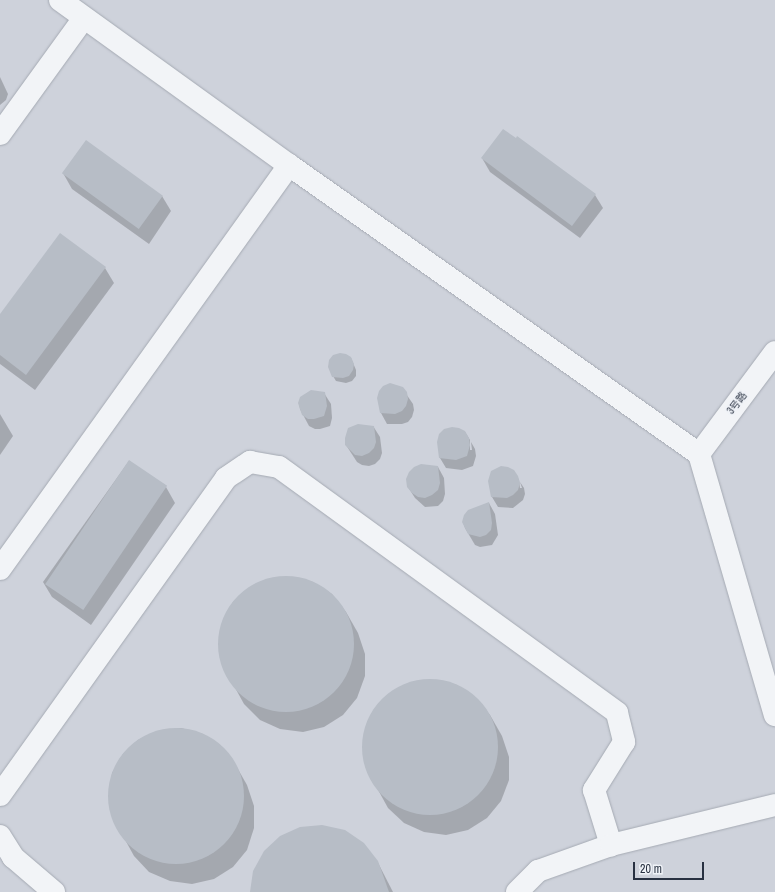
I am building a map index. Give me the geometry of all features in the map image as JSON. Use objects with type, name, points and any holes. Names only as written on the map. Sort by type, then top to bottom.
[{"type":"street","points":[[60,0],[289,165],[699,454],[775,715]]},
{"type":"street","points":[[0,134],[84,18]]},
{"type":"street","points":[[0,569],[289,165]]},
{"type":"street","name":"3号路","points":[[699,454],[775,352]]},
{"type":"street","points":[[0,795],[226,478],[250,462],[279,467],[617,713],[624,742],[594,790],[611,845]]},
{"type":"street","points":[[517,892],[538,871],[611,845],[775,806]]},
{"type":"street","points":[[0,836],[13,857],[54,892]]},
{"type":"shaded area","points":[[0,0],[775,0],[775,892],[0,892]]},
{"type":"building","points":[[503,129],[516,138],[517,136],[596,194],[572,226],[481,158]]},
{"type":"building","points":[[86,140],[163,196],[139,229],[62,173]]},
{"type":"building","points":[[60,233],[106,267],[26,375],[0,355],[0,314]]},
{"type":"building","points":[[340,353],[351,357],[354,364],[353,370],[349,376],[343,378],[332,377],[328,367],[329,360],[333,355]]},
{"type":"building","points":[[390,383],[403,387],[407,392],[408,399],[406,406],[402,411],[395,414],[380,413],[377,398],[379,391],[383,386]]},
{"type":"building","points":[[311,390],[325,392],[327,406],[324,416],[308,419],[302,415],[298,403],[300,397]]},
{"type":"building","points":[[358,424],[374,426],[376,442],[374,448],[369,453],[362,456],[355,455],[345,445],[345,438],[348,428]]},
{"type":"building","points":[[452,427],[465,431],[469,438],[470,445],[467,456],[456,460],[439,458],[437,442],[439,434],[444,429]]},
{"type":"building","points":[[129,460],[167,486],[83,610],[45,584]]},
{"type":"building","points":[[421,464],[438,466],[440,483],[438,490],[425,498],[418,497],[412,493],[407,487],[406,479],[409,472],[414,467]]},
{"type":"building","points":[[501,466],[514,470],[520,483],[518,490],[507,498],[491,497],[488,481],[491,471]]},
{"type":"building","points":[[489,502],[492,523],[491,530],[486,535],[480,537],[468,534],[462,522],[464,515],[468,510]]},
{"type":"building","points":[[286,576],[312,581],[334,596],[349,618],[354,644],[349,670],[334,692],[312,707],[286,712],[260,707],[238,692],[223,670],[218,644],[223,618],[238,596],[260,581]]},
{"type":"building","points":[[430,679],[450,682],[462,687],[478,699],[490,715],[495,727],[498,747],[495,767],[490,779],[478,795],[462,807],[450,812],[430,815],[410,812],[398,807],[382,795],[370,779],[365,767],[362,747],[365,727],[370,715],[382,699],[398,687],[410,682]]},
{"type":"building","points":[[176,728],[202,733],[224,748],[239,770],[244,796],[239,822],[224,844],[202,859],[176,864],[150,859],[128,844],[113,822],[108,796],[113,770],[128,748],[150,733]]},
{"type":"building","points":[[322,825],[345,830],[364,843],[378,861],[389,892],[250,892],[253,871],[264,851],[280,836],[300,827]]}]
